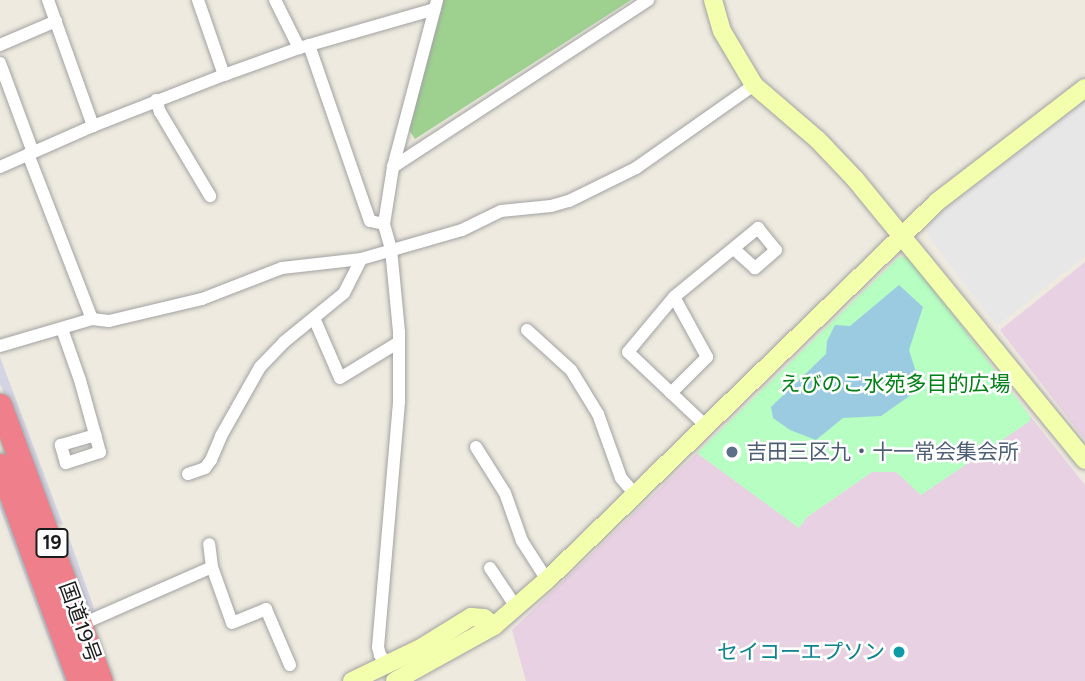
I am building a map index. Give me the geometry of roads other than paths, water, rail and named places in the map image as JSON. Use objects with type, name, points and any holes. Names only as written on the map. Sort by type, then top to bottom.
[{"type":"highway","name":"国道19号","points":[[0,405],[101,681]]},
{"type":"highway","name":"国道19号","points":[[0,465],[79,681]]},
{"type":"street","points":[[48,0],[93,126]]},
{"type":"street","points":[[198,0],[224,75]]},
{"type":"street","points":[[275,0],[304,47],[370,221],[384,224]]},
{"type":"street","points":[[393,167],[648,0]]},
{"type":"street","points":[[713,0],[722,31],[754,85],[818,141],[901,236],[1085,460]]},
{"type":"street","points":[[0,167],[156,100],[304,47],[436,4]]},
{"type":"street","points":[[387,663],[380,655],[378,647],[399,400],[399,342],[391,250],[384,224],[393,167],[436,4]]},
{"type":"street","points":[[0,45],[56,21]]},
{"type":"street","points":[[0,63],[30,153],[92,319]]},
{"type":"street","points":[[0,346],[92,319],[109,321],[202,299],[282,268],[361,258],[391,250],[462,230],[501,211],[551,206],[569,201],[636,167],[754,85]]},
{"type":"street","points":[[395,681],[457,649],[494,626],[547,580],[937,202],[1085,88]]},
{"type":"street","points":[[156,100],[160,112],[210,196]]},
{"type":"street","points":[[705,425],[628,352],[674,297],[734,249]]},
{"type":"street","points":[[188,474],[205,468],[211,460],[221,436],[260,367],[344,293],[361,258]]},
{"type":"street","points":[[671,393],[706,357],[674,297]]},
{"type":"street","points":[[314,318],[340,377],[399,342]]},
{"type":"street","points":[[62,329],[96,435]]},
{"type":"street","points":[[527,330],[571,370],[598,414],[621,478],[635,494]]},
{"type":"street","points":[[477,447],[505,493],[522,541],[547,580]]},
{"type":"street","points":[[209,544],[212,567],[232,624],[266,609],[290,665]]},
{"type":"street","points":[[80,625],[212,567]]},
{"type":"street","points":[[490,568],[516,607]]},
{"type":"street","points":[[352,681],[421,648],[471,617],[484,618],[494,626]]},
{"type":"street","points":[[422,681],[441,671],[457,649]]},
{"type":"water","points":[[899,285],[923,307],[909,350],[921,388],[881,416],[843,418],[816,440],[790,430],[773,418],[771,407],[826,354],[827,341],[835,325],[850,326]]},
{"type":"place","name":"吉田三区九・十一常会集会所","points":[[732,452]]},
{"type":"place","name":"セイコーエプソン","points":[[899,652]]},
{"type":"park label","name":"えびのこ水苑多目的広場","points":[[895,384]]}]
